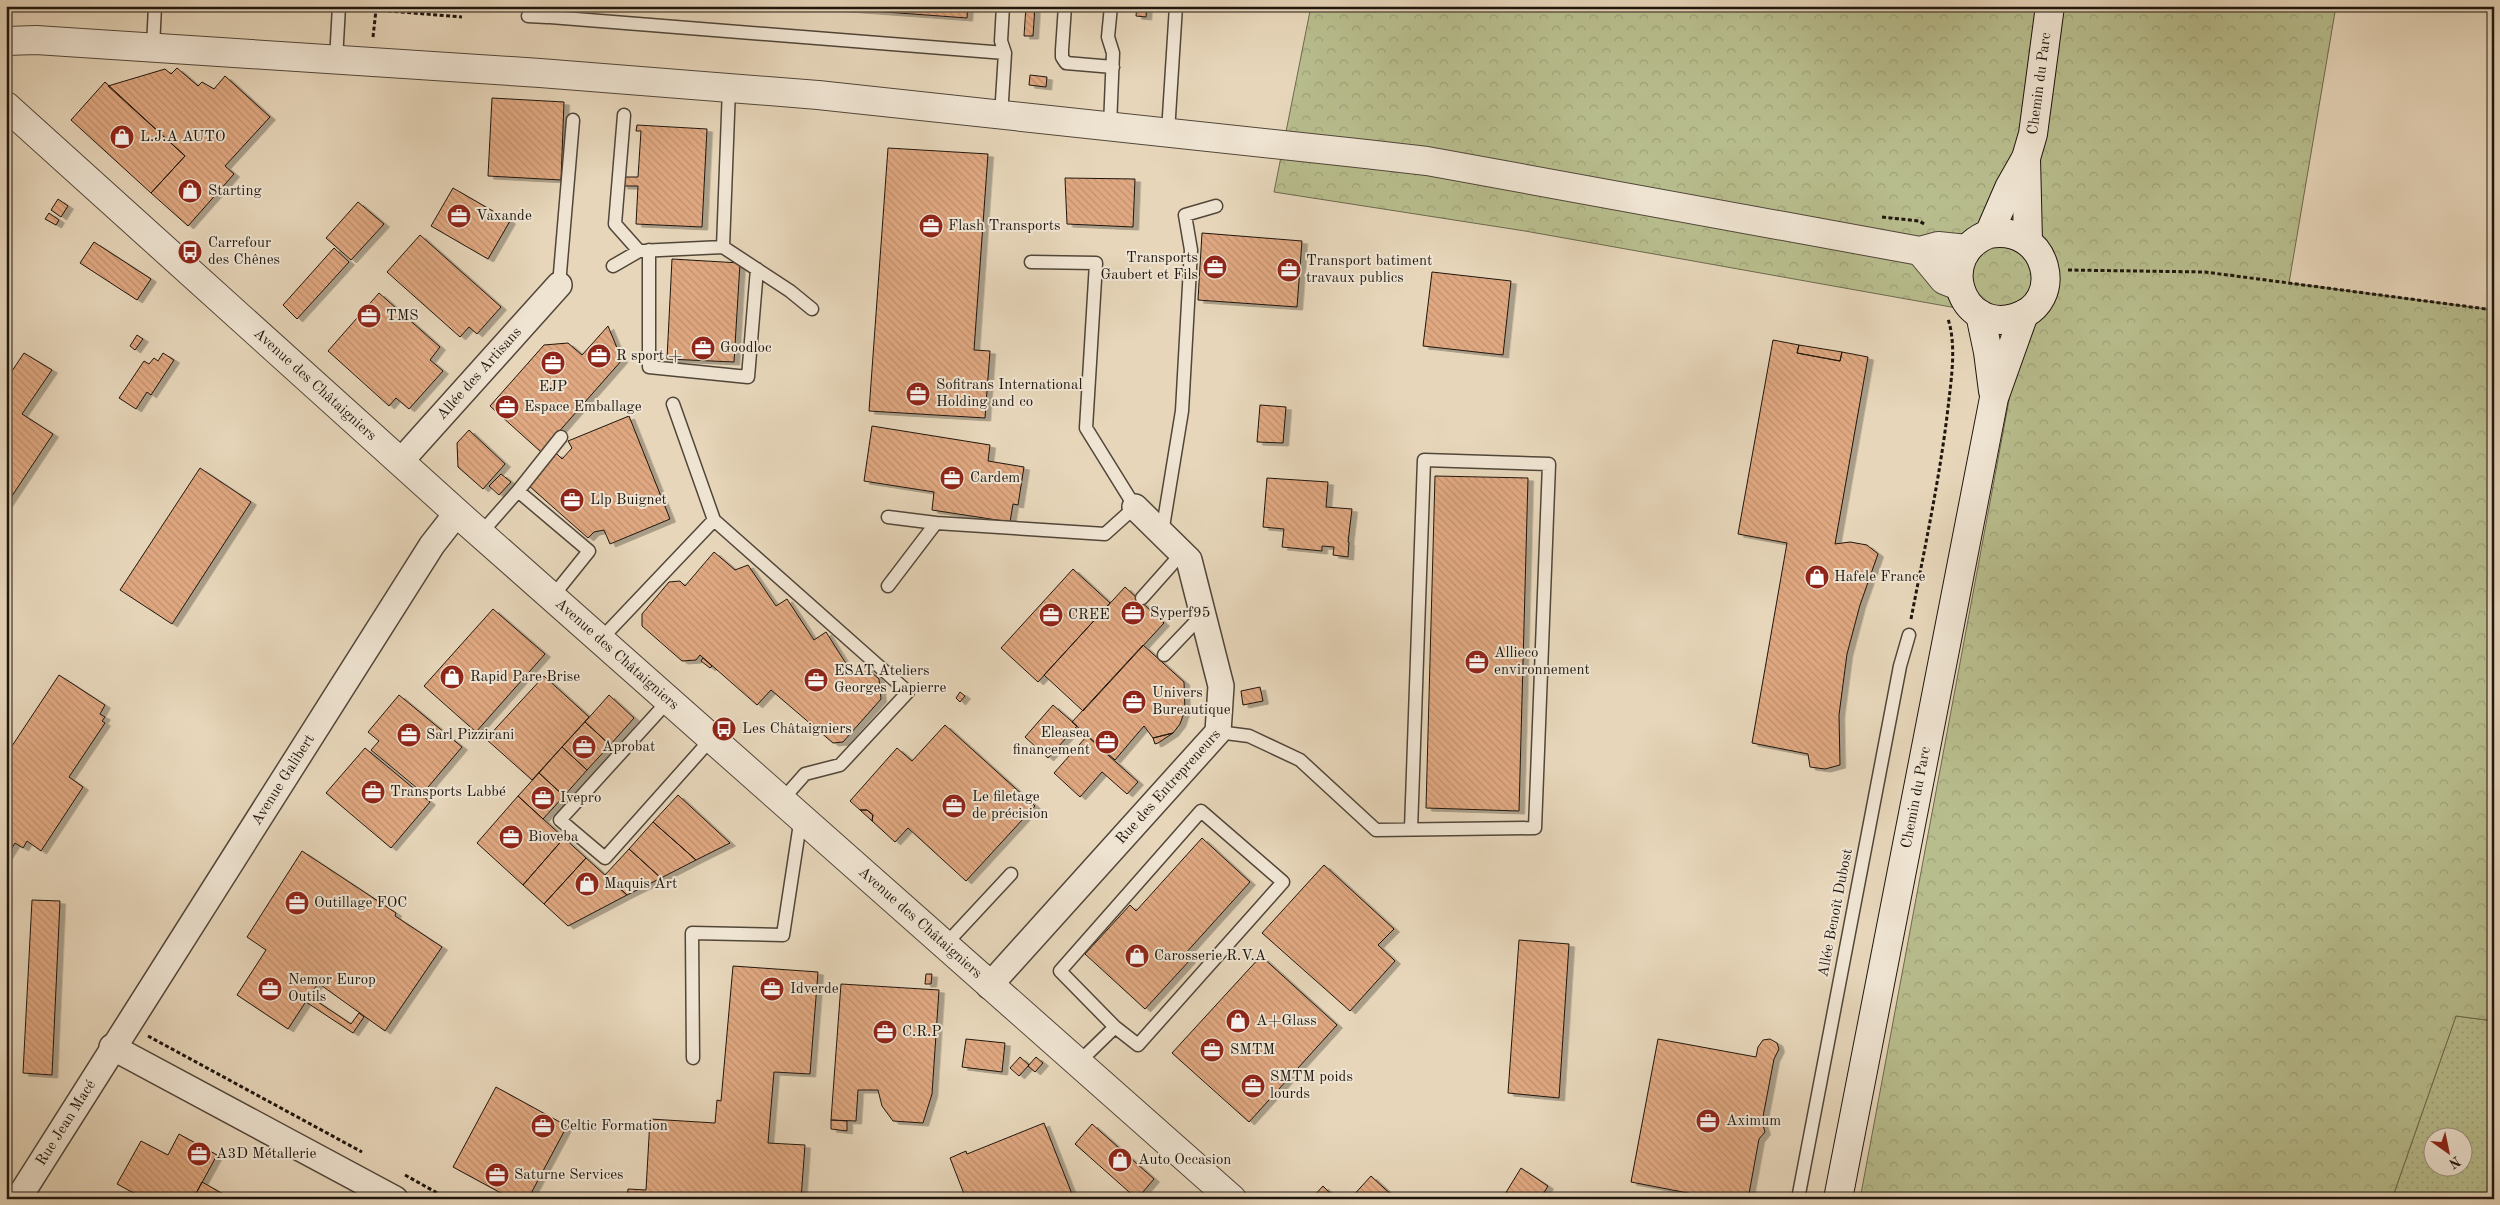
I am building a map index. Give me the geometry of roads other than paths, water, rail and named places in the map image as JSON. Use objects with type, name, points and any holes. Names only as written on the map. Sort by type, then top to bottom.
[{"type":"street","name":"Chemin du Parc","points":[[2026,158],[2033,134],[2050,6]]},
{"type":"street","points":[[6,42],[36,40],[154,47],[729,88],[1168,132],[1427,161],[1920,251],[1938,246],[1967,249]]},
{"type":"street","name":"Avenue des Châtaigniers","points":[[6,106],[457,513],[601,639],[989,986],[1232,1199]]},
{"type":"street","points":[[1989,234],[2009,188],[2026,158]]},
{"type":"street","points":[[2026,158],[2028,241]]},
{"type":"street","points":[[1994,398],[2024,314],[2041,295],[2044,287],[2045,269],[2040,253],[2028,241],[2010,233],[1989,234],[1977,239],[1967,249],[1959,266],[1959,286],[1963,297],[1980,314],[1998,320],[2006,320],[2024,314]]},
{"type":"street","points":[[1920,251],[1944,280],[1959,286]]},
{"type":"street","name":"Allée des Artisans","points":[[400,462],[559,285]]},
{"type":"street","points":[[1980,314],[1988,352],[1994,398]]},
{"type":"street","name":"Chemin du Parc","points":[[1838,1199],[1994,398]]},
{"type":"street","name":"Rue des Entrepreneurs","points":[[989,986],[1218,732],[1221,686],[1189,560],[1136,507]]},
{"type":"street","name":"Avenue Galibert","points":[[112,1048],[432,545],[457,513]]},
{"type":"street","points":[[112,1048],[395,1199]]},
{"type":"street","name":"Rue Jean Macé","points":[[18,1199],[112,1048]]},
{"type":"lane","points":[[154,47],[156,6]]},
{"type":"lane","points":[[336,60],[339,6]]},
{"type":"lane","points":[[1001,116],[1005,53],[1001,41],[1003,6]]},
{"type":"lane","points":[[1065,6],[1062,57],[1066,63],[1113,67]]},
{"type":"lane","points":[[1110,126],[1113,53],[1108,37],[1111,6]]},
{"type":"lane","points":[[1168,132],[1176,6]]},
{"type":"lane","points":[[528,16],[548,12],[1005,53]]},
{"type":"lane","points":[[723,247],[729,88]]},
{"type":"lane","points":[[624,115],[616,224],[644,250],[649,367],[748,377],[757,269]]},
{"type":"lane","points":[[559,285],[573,120]]},
{"type":"lane","points":[[1162,533],[1182,411],[1191,250],[1184,215],[1216,206]]},
{"type":"lane","points":[[613,266],[644,250],[723,247],[812,309]]},
{"type":"lane","points":[[888,517],[936,523],[1105,534],[1136,507],[1086,428],[1096,263],[1031,262]]},
{"type":"lane","points":[[673,404],[714,520],[908,692],[840,765],[805,774],[791,809],[783,935],[692,933],[693,1058]]},
{"type":"lane","points":[[481,534],[561,437]]},
{"type":"lane","points":[[1218,732],[1249,736],[1300,760],[1376,830],[1535,828],[1549,464],[1424,460],[1411,829]]},
{"type":"lane","points":[[518,491],[589,551],[552,596]]},
{"type":"lane","points":[[601,639],[714,520]]},
{"type":"lane","points":[[888,586],[936,523]]},
{"type":"lane","points":[[1142,598],[1182,553]]},
{"type":"lane","points":[[1164,655],[1203,614]]},
{"type":"lane","name":"Allée Benoît Dubost","points":[[1798,1199],[1900,666],[1909,635]]},
{"type":"lane","points":[[668,700],[560,820],[605,858],[712,738]]},
{"type":"lane","points":[[1201,811],[1283,882],[1138,1045],[1115,1027],[1060,971],[1201,811]]},
{"type":"lane","points":[[944,946],[1011,874]]},
{"type":"lane","points":[[1078,1063],[1115,1027]]},
{"type":"place","name":"L.J.A AUTO","points":[[122,137]]},
{"type":"place","name":"Starting","points":[[190,191]]},
{"type":"place","name":"Vaxande","points":[[459,216]]},
{"type":"place","name":"Flash Transports","points":[[931,226]]},
{"type":"place","name":"Carrefour des Chênes","points":[[190,252]]},
{"type":"place","name":"Transports Gaubert et Fils","points":[[1215,267]]},
{"type":"place","name":"Transport batiment travaux publics","points":[[1289,270]]},
{"type":"place","name":"TMS","points":[[369,316]]},
{"type":"place","name":"Goodloc","points":[[703,348]]},
{"type":"place","name":"R sport +","points":[[599,356]]},
{"type":"place","name":"EJP","points":[[553,363]]},
{"type":"place","name":"Sofitrans International Holding and co","points":[[918,394]]},
{"type":"place","name":"Espace Emballage","points":[[507,407]]},
{"type":"place","name":"Cardem","points":[[952,478]]},
{"type":"place","name":"Llp Buignet","points":[[572,500]]},
{"type":"place","name":"Hafele France","points":[[1817,577]]},
{"type":"place","name":"Syperf95","points":[[1133,613]]},
{"type":"place","name":"CREE","points":[[1051,615]]},
{"type":"place","name":"Allieco environnement","points":[[1477,662]]},
{"type":"place","name":"Rapid Pare Brise","points":[[452,677]]},
{"type":"place","name":"ESAT Ateliers Georges Lapierre","points":[[816,680]]},
{"type":"place","name":"Univers Bureautique","points":[[1134,702]]},
{"type":"place","name":"Les Châtaigniers","points":[[724,729]]},
{"type":"place","name":"Sarl Pizzirani","points":[[409,735]]},
{"type":"place","name":"Eleasea financement","points":[[1107,742]]},
{"type":"place","name":"Aprobat","points":[[584,747]]},
{"type":"place","name":"Transports Labbé","points":[[373,792]]},
{"type":"place","name":"Ivepro","points":[[543,798]]},
{"type":"place","name":"Le filetage de précision","points":[[954,806]]},
{"type":"place","name":"Bioveba","points":[[511,837]]},
{"type":"place","name":"Maquis Art","points":[[587,884]]},
{"type":"place","name":"Outillage FOC","points":[[297,903]]},
{"type":"place","name":"Carosserie R.V.A","points":[[1137,956]]},
{"type":"place","name":"Nemor Europ Outils","points":[[270,989]]},
{"type":"place","name":"Idverde","points":[[772,989]]},
{"type":"place","name":"A+Glass","points":[[1238,1021]]},
{"type":"place","name":"C.R.P","points":[[885,1032]]},
{"type":"place","name":"SMTM","points":[[1212,1050]]},
{"type":"place","name":"SMTM poids lourds","points":[[1253,1086]]},
{"type":"place","name":"Aximum","points":[[1708,1121]]},
{"type":"place","name":"Celtic Formation","points":[[543,1126]]},
{"type":"place","name":"A3D Métallerie","points":[[199,1154]]},
{"type":"place","name":"Auto Occasion","points":[[1120,1160]]},
{"type":"place","name":"Saturne Services","points":[[497,1175]]}]
